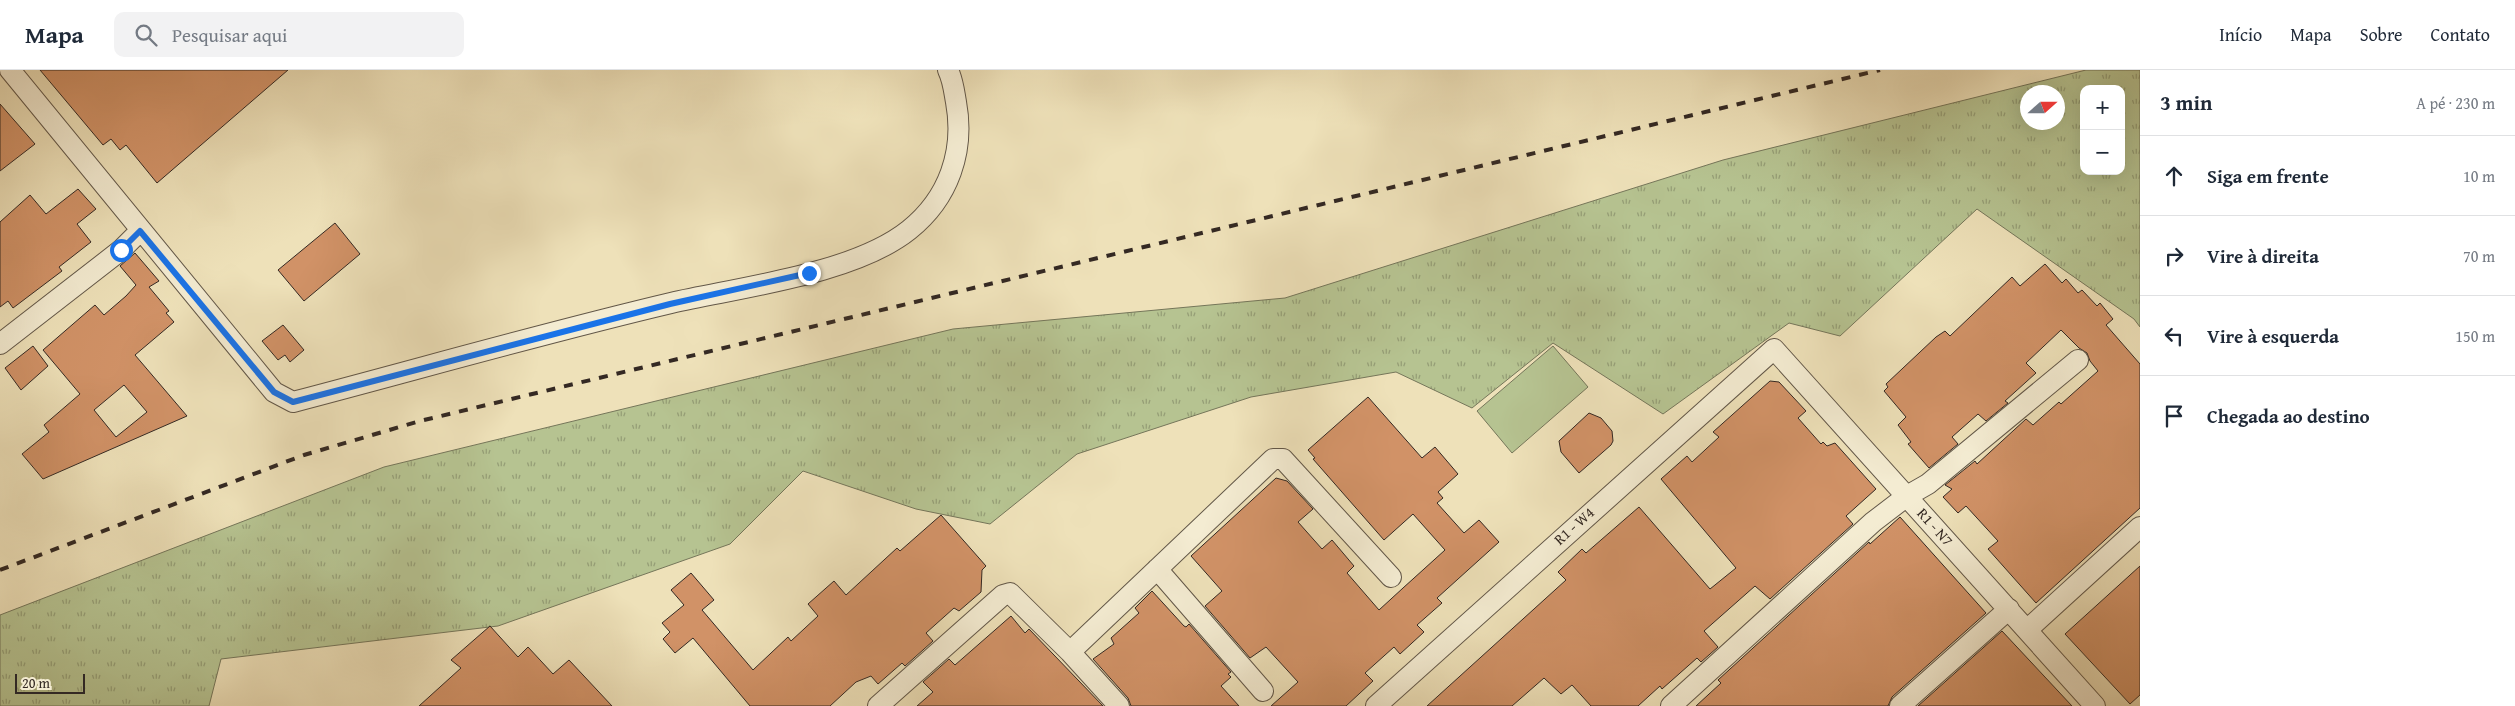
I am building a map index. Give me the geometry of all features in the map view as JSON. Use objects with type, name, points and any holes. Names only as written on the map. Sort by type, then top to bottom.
[{"type":"street","points":[[20,73],[140,231],[274,392],[293,402],[670,304],[809,273],[879,250],[909,230],[934,206],[953,172],[958,144],[959,117],[952,77],[948,70]]},
{"type":"street","points":[[0,344],[121,250],[140,231]]},
{"type":"street","name":"R1 - N7","points":[[1774,348],[2028,629],[2095,706]]},
{"type":"street","name":"R1 - W4","points":[[1376,706],[1774,348]]},
{"type":"street","points":[[1671,706],[1873,522],[1907,496],[1928,484],[2078,360]]},
{"type":"street","points":[[1070,652],[1273,459],[1283,459],[1391,577]]},
{"type":"street","points":[[2028,629],[2140,527]]},
{"type":"street","points":[[1157,569],[1263,691]]},
{"type":"street","points":[[878,706],[1003,595],[1010,593],[1016,596],[1119,706]]},
{"type":"street","points":[[1900,706],[2009,609]]},
{"type":"green space","points":[[2086,70],[2140,70],[2140,327],[2134,319],[1977,209],[1840,336],[1789,323],[1663,414],[1553,343],[1472,408],[1396,372],[1251,397],[1077,454],[990,524],[916,509],[803,471],[730,544],[498,626],[221,659],[209,706],[0,706],[0,615],[384,467],[953,329],[1285,298],[1723,160],[2020,86],[2020,130],[2065,130],[2065,85],[2026,85]]},
{"type":"green space","points":[[1553,346],[1588,387],[1512,453],[1477,411]]},
{"type":"building","points":[[40,70],[288,70],[157,183],[126,145],[120,150],[111,139],[103,145]]},
{"type":"building","points":[[0,104],[35,144],[0,171]]},
{"type":"building","points":[[78,189],[96,209],[77,224],[91,242],[59,267],[62,271],[13,308],[8,301],[0,307],[0,222],[30,195],[46,214]]},
{"type":"building","points":[[335,223],[360,254],[304,301],[278,270]]},
{"type":"building","points":[[135,253],[159,281],[149,287],[169,311],[166,313],[174,322],[135,355],[187,416],[43,479],[22,454],[49,432],[44,425],[80,394],[43,350],[95,305],[104,315],[126,296],[136,285],[120,266]],"holes":[[[124,385],[147,412],[116,437],[94,410]]]},
{"type":"building","points":[[2045,264],[2062,283],[2066,279],[2078,293],[2082,290],[2097,306],[2100,303],[2113,319],[2106,325],[2140,364],[2140,508],[2036,603],[1988,549],[1998,541],[1966,506],[1958,513],[1943,497],[1952,489],[1945,485],[1975,461],[1977,464],[2026,419],[2033,425],[2059,402],[2061,404],[2098,371],[2090,361],[2087,353],[2079,348],[2061,330],[2026,363],[2036,373],[2005,401],[2008,403],[1986,421],[1978,414],[1952,437],[1958,444],[1929,468],[1908,444],[1911,442],[1898,425],[1906,417],[1884,391],[1888,387],[1886,384],[1936,337],[1945,331],[1950,336],[2012,277],[2020,286]]},
{"type":"building","points":[[283,325],[304,350],[290,362],[285,355],[278,360],[262,341]]},
{"type":"building","points":[[33,346],[48,366],[21,390],[5,368]]},
{"type":"building","points":[[1770,381],[1779,382],[1806,411],[1798,418],[1821,444],[1823,442],[1827,446],[1835,443],[1876,489],[1846,516],[1853,524],[1770,599],[1755,586],[1704,631],[1718,647],[1701,662],[1697,658],[1662,689],[1660,686],[1638,706],[1591,706],[1572,685],[1561,694],[1544,678],[1512,706],[1427,706],[1566,580],[1558,572],[1582,549],[1586,553],[1639,507],[1710,589],[1736,568],[1661,479],[1687,456],[1692,462],[1719,437],[1713,432]]},
{"type":"building","points":[[1368,397],[1422,458],[1435,447],[1458,474],[1438,492],[1443,498],[1437,503],[1464,533],[1479,520],[1499,542],[1437,598],[1442,603],[1417,625],[1424,632],[1400,654],[1394,647],[1365,673],[1373,681],[1346,706],[1271,706],[1298,682],[1266,647],[1250,658],[1205,606],[1222,591],[1191,556],[1276,478],[1287,481],[1313,509],[1298,522],[1322,549],[1332,540],[1354,566],[1347,573],[1379,610],[1445,550],[1413,514],[1384,540],[1313,459],[1315,458],[1308,450]]},
{"type":"building","points":[[1589,413],[1601,418],[1612,431],[1613,441],[1611,445],[1579,473],[1561,452],[1559,441]]},
{"type":"building","points":[[941,515],[986,566],[982,570],[981,592],[959,611],[954,608],[926,633],[933,641],[905,666],[902,663],[878,684],[871,676],[856,682],[830,706],[750,706],[693,638],[675,653],[663,639],[670,632],[662,623],[684,605],[671,590],[691,573],[714,600],[702,610],[753,670],[788,637],[791,641],[818,616],[808,604],[834,581],[846,595],[897,548],[900,551]]},
{"type":"building","points":[[1900,517],[1986,613],[1892,697],[1888,706],[1696,706],[1721,683],[1718,680],[1869,542],[1870,544]]},
{"type":"building","points":[[2140,566],[2140,695],[2130,704],[2065,634]]},
{"type":"building","points":[[1152,591],[1184,626],[1186,627],[1189,624],[1231,672],[1228,674],[1231,677],[1221,686],[1239,706],[1131,706],[1128,698],[1093,659],[1114,644],[1111,638],[1139,613],[1135,608]]},
{"type":"building","points":[[1011,616],[1025,633],[1029,629],[1103,706],[917,706],[933,692],[923,682],[949,659],[955,665]]},
{"type":"building","points":[[490,626],[518,657],[528,647],[553,674],[569,660],[612,706],[419,706],[461,668],[451,660]]},
{"type":"building","points":[[2002,631],[2072,706],[1918,706]]},
{"type":"railway","points":[[0,570],[304,455],[420,421],[1880,70]]},
{"type":"route","points":[[121,250],[140,231],[274,392],[293,402],[670,304],[809,273]]}]
